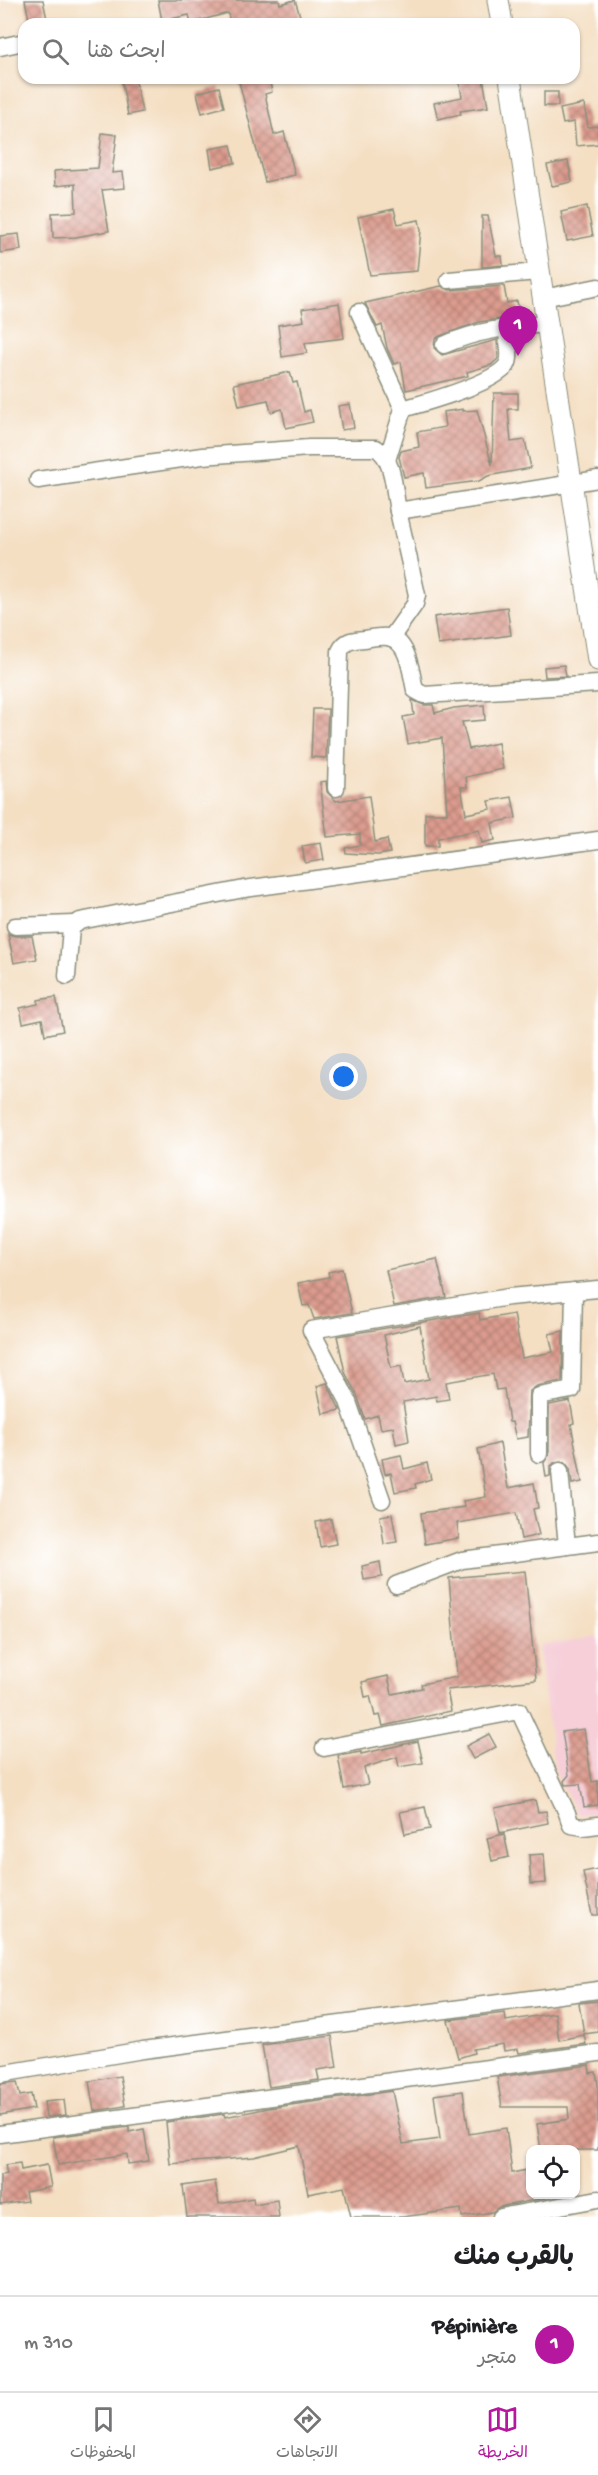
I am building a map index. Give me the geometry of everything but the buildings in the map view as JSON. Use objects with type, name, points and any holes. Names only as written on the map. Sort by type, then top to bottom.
[{"type":"main road","points":[[498,0],[501,18]]},
{"type":"main road","points":[[511,84],[598,660]]},
{"type":"street","points":[[0,47],[18,43]]},
{"type":"street","points":[[449,280],[538,272]]},
{"type":"street","points":[[543,298],[598,287]]},
{"type":"street","points":[[359,312],[403,409],[387,460]]},
{"type":"street","points":[[444,345],[467,335],[506,327],[546,324]]},
{"type":"street","points":[[403,409],[465,389],[505,367],[509,359],[506,327]]},
{"type":"street","points":[[38,480],[202,456],[309,448],[376,447],[382,451],[387,460],[417,595],[415,604],[391,638]]},
{"type":"street","points":[[398,512],[598,479]]},
{"type":"street","points":[[336,788],[340,651],[343,644],[350,641],[391,638],[403,648],[410,663],[415,690],[424,695],[598,684]]},
{"type":"street","points":[[15,926],[74,924],[97,917],[244,889],[598,840]]},
{"type":"street","points":[[67,976],[71,928],[74,924]]},
{"type":"street","points":[[382,1500],[347,1400],[311,1330],[509,1297],[598,1290]]},
{"type":"street","points":[[539,1454],[539,1396],[572,1390],[574,1291]]},
{"type":"street","points":[[560,1471],[567,1546]]},
{"type":"street","points":[[396,1585],[462,1560],[598,1542]]},
{"type":"street","points":[[324,1748],[519,1711],[571,1825],[583,1827],[598,1825]]},
{"type":"street","points":[[0,2074],[143,2050],[598,1990]]},
{"type":"street","points":[[0,2134],[598,2053]]},
{"type":"street","points":[[501,2217],[598,2199]]},
{"type":"shaded area","points":[[598,1636],[598,1812],[578,1815],[555,1771],[538,1646]]},
{"type":"place","name":"Pépinière","points":[[518,356]]}]
